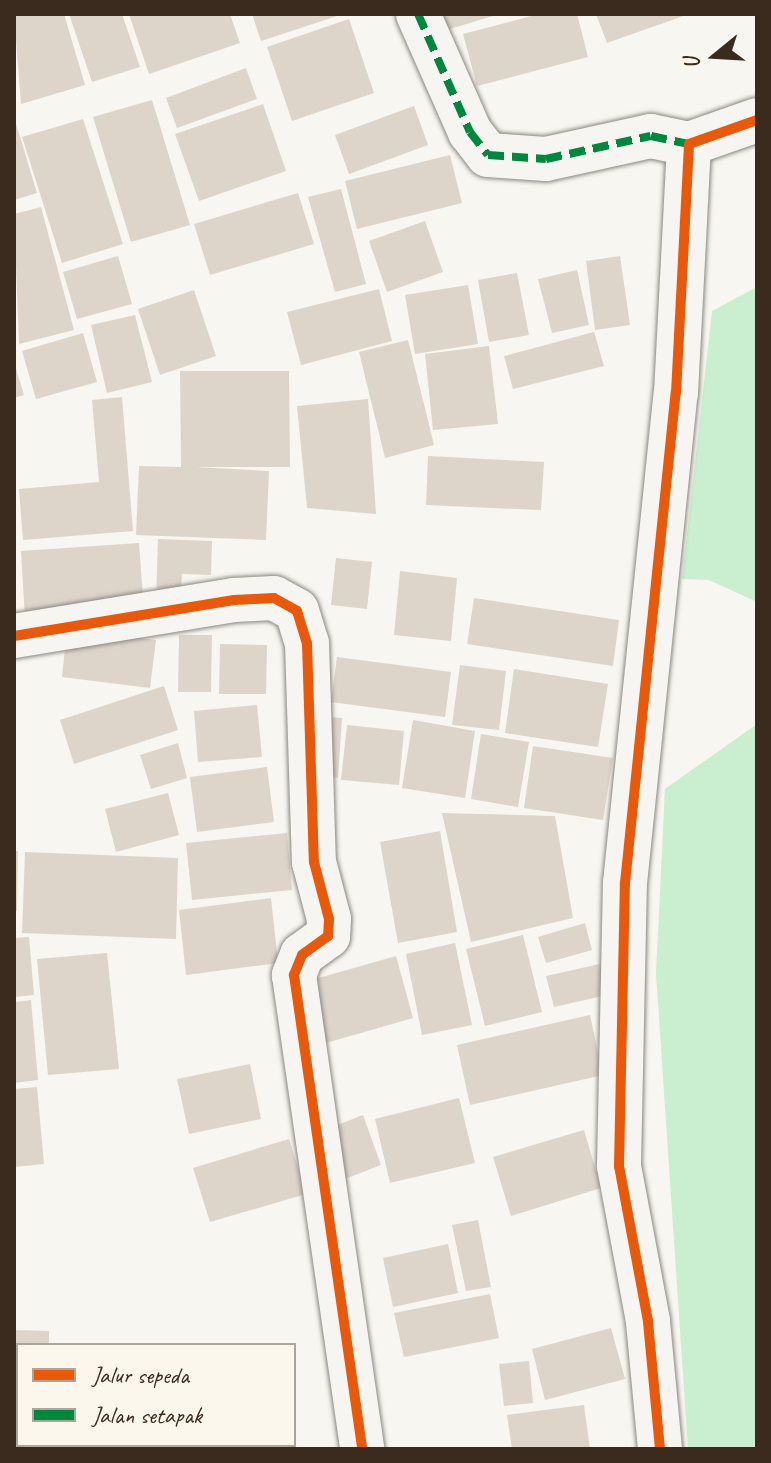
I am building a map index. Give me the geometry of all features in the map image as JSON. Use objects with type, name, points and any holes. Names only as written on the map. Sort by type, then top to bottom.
[{"type":"street","points":[[418,14],[470,132],[488,155],[546,159],[651,136],[689,144],[757,120]]},
{"type":"street","points":[[660,1449],[648,1321],[621,1189],[620,1098],[625,883],[676,393],[689,144]]},
{"type":"street","points":[[14,636],[234,600],[274,598],[297,611],[307,643],[314,862],[329,919],[328,936],[302,955],[294,975],[362,1449]]},
{"type":"green space","points":[[757,287],[757,602],[709,580],[682,579],[712,311]]},
{"type":"green space","points":[[757,724],[757,1449],[688,1449],[656,973],[665,789]]},
{"type":"building","points":[[14,14],[64,14],[85,85],[21,104]]},
{"type":"building","points":[[69,14],[122,14],[140,67],[92,82]]},
{"type":"building","points":[[129,14],[230,14],[240,43],[149,74]]},
{"type":"building","points":[[252,14],[340,14],[340,15],[261,41]]},
{"type":"building","points":[[434,14],[496,14],[496,15],[440,32]]},
{"type":"building","points":[[539,14],[577,14],[588,57],[477,86],[463,34]]},
{"type":"building","points":[[596,14],[689,14],[607,43]]},
{"type":"building","points":[[349,19],[374,93],[292,121],[267,47]]},
{"type":"building","points":[[246,68],[257,99],[177,128],[166,98]]},
{"type":"building","points":[[152,100],[190,225],[131,242],[93,117]]},
{"type":"building","points":[[263,104],[286,171],[199,201],[175,134]]},
{"type":"building","points":[[414,106],[428,145],[349,174],[335,135]]},
{"type":"building","points":[[14,117],[37,193],[14,200]]},
{"type":"building","points":[[83,119],[123,244],[62,263],[22,137]]},
{"type":"building","points":[[450,155],[462,203],[357,229],[345,181]]},
{"type":"building","points":[[341,189],[366,284],[335,292],[308,197]]},
{"type":"building","points":[[298,193],[314,244],[210,275],[194,224]]},
{"type":"building","points":[[41,207],[74,330],[19,344],[14,214]]},
{"type":"building","points":[[425,221],[443,272],[387,292],[369,241]]},
{"type":"building","points":[[118,256],[132,304],[77,319],[63,272]]},
{"type":"building","points":[[620,256],[630,325],[595,330],[586,261]]},
{"type":"building","points":[[577,270],[589,325],[552,333],[538,279]]},
{"type":"building","points":[[517,273],[529,335],[489,342],[478,280]]},
{"type":"building","points":[[468,285],[478,344],[415,354],[405,295]]},
{"type":"building","points":[[379,289],[392,341],[301,365],[287,312]]},
{"type":"building","points":[[194,290],[216,356],[160,375],[138,309]]},
{"type":"building","points":[[135,315],[152,382],[107,393],[91,325]]},
{"type":"building","points":[[594,332],[604,366],[513,389],[504,356]]},
{"type":"building","points":[[83,333],[97,382],[36,399],[22,351]]},
{"type":"building","points":[[408,340],[434,445],[385,458],[359,352]]},
{"type":"building","points":[[489,346],[498,424],[433,430],[425,354]]},
{"type":"building","points":[[14,362],[24,395],[14,398]]},
{"type":"building","points":[[180,371],[289,371],[290,467],[196,467],[269,471],[266,540],[136,535],[139,466],[181,467]]},
{"type":"building","points":[[122,397],[133,531],[23,540],[19,489],[99,482],[92,400]]},
{"type":"building","points":[[368,399],[376,514],[307,508],[297,406]]},
{"type":"building","points":[[428,456],[544,462],[541,510],[426,505]]},
{"type":"building","points":[[158,539],[212,541],[211,575],[182,574],[180,604],[156,603]]},
{"type":"building","points":[[139,543],[144,610],[25,618],[21,551]]},
{"type":"building","points":[[336,558],[372,562],[367,609],[331,605]]},
{"type":"building","points":[[400,571],[457,578],[451,641],[394,635]]},
{"type":"building","points":[[474,598],[619,620],[613,666],[467,644]]},
{"type":"building","points":[[67,629],[156,640],[150,688],[62,677]]},
{"type":"building","points":[[179,635],[212,635],[211,692],[178,692]]},
{"type":"building","points":[[220,644],[267,645],[266,694],[219,694]]},
{"type":"building","points":[[337,657],[451,672],[445,717],[331,702]]},
{"type":"building","points":[[460,665],[506,671],[499,730],[452,725]]},
{"type":"building","points":[[514,669],[608,684],[598,747],[505,733]]},
{"type":"building","points":[[164,686],[178,730],[74,764],[60,720]]},
{"type":"building","points":[[257,705],[262,757],[198,762],[194,711]]},
{"type":"building","points":[[318,716],[342,718],[338,778],[314,776]]},
{"type":"building","points":[[413,720],[475,731],[465,798],[402,788]]},
{"type":"building","points":[[347,725],[404,731],[399,785],[341,780]]},
{"type":"building","points":[[481,734],[529,742],[518,807],[471,799]]},
{"type":"building","points":[[178,743],[187,778],[151,789],[140,755]]},
{"type":"building","points":[[533,746],[613,758],[603,820],[524,808]]},
{"type":"building","points":[[267,767],[274,822],[197,832],[190,777]]},
{"type":"building","points":[[168,793],[179,835],[116,852],[105,809]]},
{"type":"building","points":[[442,813],[555,816],[573,918],[471,942]]},
{"type":"building","points":[[440,831],[457,932],[398,943],[380,842]]},
{"type":"building","points":[[287,833],[292,890],[192,900],[186,843]]},
{"type":"building","points":[[14,851],[18,851],[17,911],[14,911]]},
{"type":"building","points":[[25,852],[178,858],[176,939],[22,933]]},
{"type":"building","points":[[271,898],[278,963],[186,975],[179,910]]},
{"type":"building","points":[[585,923],[592,950],[546,963],[538,937]]},
{"type":"building","points":[[523,935],[542,1012],[485,1026],[466,949]]},
{"type":"building","points":[[29,937],[34,995],[14,997],[14,938]]},
{"type":"building","points":[[455,943],[472,1025],[422,1035],[406,954]]},
{"type":"building","points":[[107,953],[119,1069],[48,1075],[37,959]]},
{"type":"building","points":[[396,956],[413,1018],[319,1045],[301,983]]},
{"type":"building","points":[[600,964],[607,995],[554,1007],[546,976]]},
{"type":"building","points":[[31,1000],[38,1080],[14,1083],[14,1002]]},
{"type":"building","points":[[590,1015],[603,1075],[470,1105],[457,1045]]},
{"type":"building","points":[[250,1064],[261,1119],[189,1134],[177,1079]]},
{"type":"building","points":[[37,1087],[44,1164],[14,1167],[14,1089]]},
{"type":"building","points":[[459,1098],[475,1163],[390,1183],[375,1119]]},
{"type":"building","points":[[363,1115],[381,1165],[345,1179],[325,1130]]},
{"type":"building","points":[[584,1130],[601,1188],[511,1216],[493,1157]]},
{"type":"building","points":[[289,1139],[306,1194],[210,1222],[193,1168]]},
{"type":"building","points":[[478,1220],[491,1287],[466,1291],[452,1225]]},
{"type":"building","points":[[448,1244],[458,1293],[393,1307],[383,1258]]},
{"type":"building","points":[[490,1294],[499,1338],[404,1357],[394,1313]]},
{"type":"building","points":[[611,1328],[625,1379],[545,1400],[532,1349]]},
{"type":"building","points":[[14,1330],[49,1331],[49,1343],[16,1343],[16,1447],[47,1449],[14,1449]]},
{"type":"building","points":[[529,1361],[533,1403],[504,1406],[499,1364]]},
{"type":"building","points":[[584,1405],[590,1449],[512,1449],[507,1415]]},
{"type":"marked path","points":[[418,14],[470,132],[488,155],[546,159],[651,136],[689,144]]},
{"type":"cycle path","points":[[660,1449],[648,1321],[619,1166],[625,883],[676,393],[689,144],[757,120]]},
{"type":"cycle path","points":[[14,636],[234,600],[274,598],[297,611],[307,643],[314,862],[329,919],[328,936],[302,955],[294,975],[362,1449]]}]
